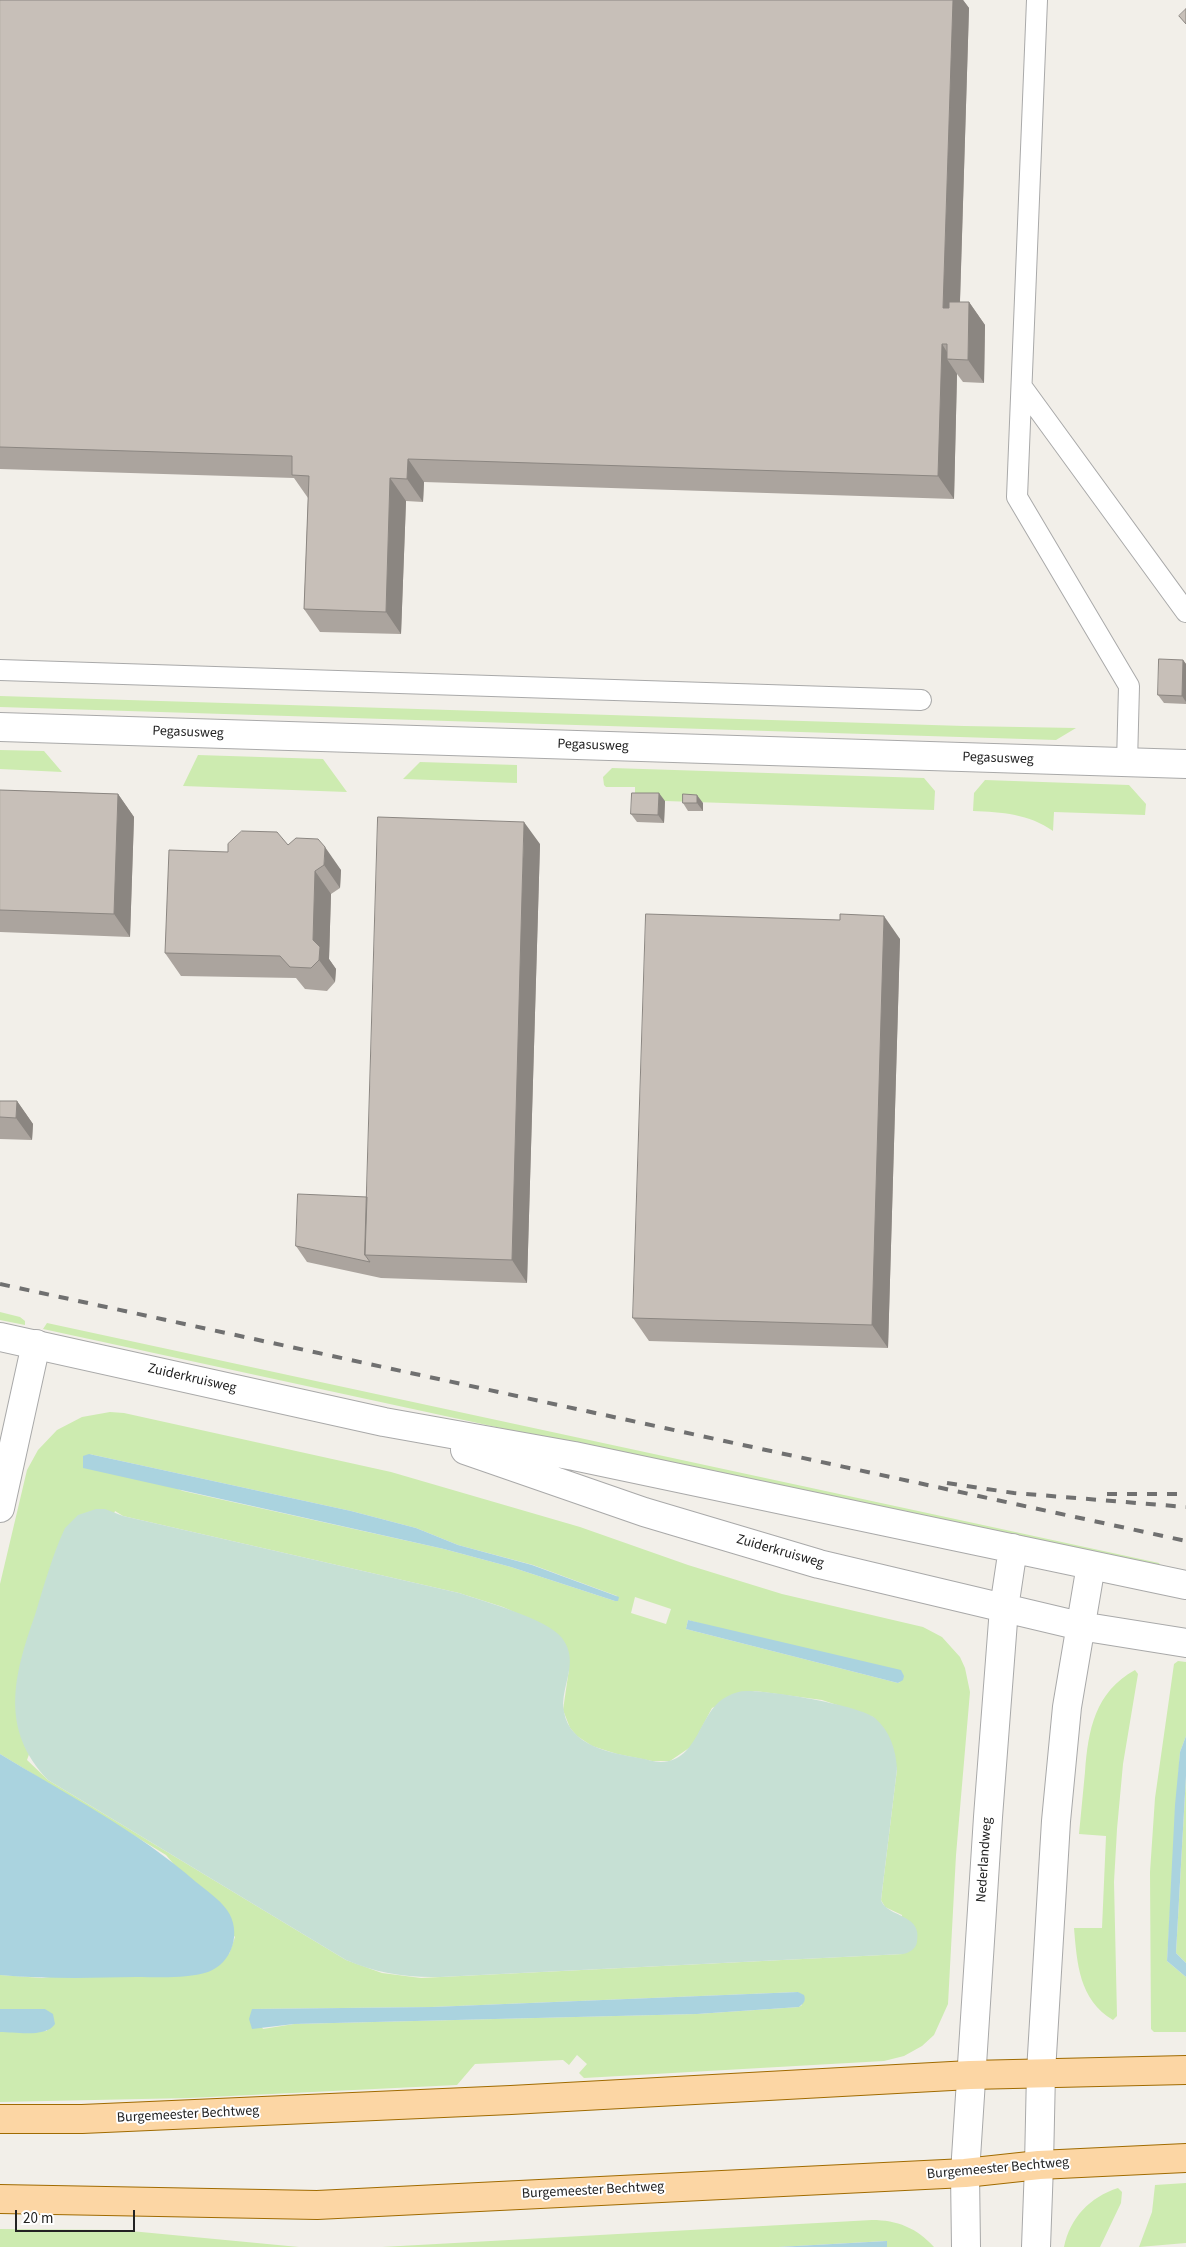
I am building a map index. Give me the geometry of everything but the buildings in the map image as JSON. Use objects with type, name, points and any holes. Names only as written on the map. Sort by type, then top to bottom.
[{"type":"main road","name":"Burgemeester Bechtweg","points":[[0,2119],[102,2119],[511,2100],[970,2075],[1186,2070]]},
{"type":"main road","name":"Burgemeester Bechtweg","points":[[0,2199],[317,2205],[965,2173],[1038,2165],[1186,2158]]},
{"type":"street","name":"Pegasusweg","points":[[0,727],[1186,764]]},
{"type":"street","name":"Zuiderkruisweg","points":[[0,1337],[384,1422],[574,1456],[1186,1585]]},
{"type":"street","points":[[0,1508],[36,1344]]},
{"type":"street","name":"Zuiderkruisweg","points":[[384,1422],[672,1520],[819,1564],[1080,1626],[1186,1643]]},
{"type":"street","name":"Nederlandweg","points":[[966,2247],[965,2173],[970,2075],[1004,1608],[1013,1548]]},
{"type":"street","points":[[1036,2247],[1041,2072],[1056,1821],[1067,1707],[1090,1564]]},
{"type":"lane","points":[[1037,0],[1017,497],[1129,686],[1127,763]]},
{"type":"lane","points":[[1022,387],[1186,612]]},
{"type":"lane","points":[[0,670],[921,700]]},
{"type":"green space","points":[[0,696],[1076,728],[1056,740],[0,707]]},
{"type":"green space","points":[[0,750],[44,751],[62,772],[0,769]]},
{"type":"green space","points":[[198,755],[323,759],[347,792],[183,786]]},
{"type":"green space","points":[[420,762],[517,765],[517,783],[403,779]]},
{"type":"green space","points":[[612,768],[924,778],[935,791],[934,810],[665,801],[635,803],[635,787],[606,787],[604,785],[603,777]]},
{"type":"green space","points":[[985,780],[1129,785],[1146,804],[1145,815],[1054,812],[1053,831],[1025,817],[1005,813],[973,811],[974,793]]},
{"type":"green space","points":[[0,1312],[20,1317],[25,1321],[25,1325],[0,1320]]},
{"type":"green space","points":[[47,1323],[1159,1563],[1161,1567],[1157,1570],[43,1329]]},
{"type":"green space","points":[[110,1412],[124,1413],[391,1472],[580,1527],[688,1565],[782,1594],[923,1627],[942,1637],[960,1657],[965,1668],[970,1692],[956,1855],[948,2004],[934,2035],[922,2046],[904,2056],[884,2061],[584,2078],[579,2073],[587,2064],[577,2055],[569,2065],[563,2060],[475,2064],[457,2085],[189,2098],[0,2102],[0,2032],[47,2031],[45,2009],[0,2009],[0,1975],[42,1978],[229,1954],[235,1937],[166,1855],[0,1754],[0,1584],[27,1470],[38,1450],[57,1430],[82,1417]],"holes":[[[89,1454],[351,1511],[416,1528],[458,1545],[533,1565],[617,1596],[615,1601],[511,1567],[444,1549],[183,1491]],[[115,1511],[123,1516],[459,1593],[503,1607],[547,1627],[569,1669],[563,1710],[570,1728],[577,1736],[592,1746],[617,1754],[652,1761],[670,1761],[692,1746],[712,1708],[755,1691],[822,1700],[873,1717],[897,1769],[881,1900],[885,1907],[902,1915],[903,1954],[421,1978],[382,1973],[346,1960],[48,1780],[27,1760]],[[635,1597],[671,1609],[666,1624],[631,1613]],[[688,1620],[900,1682],[898,1683],[686,1629]],[[798,1992],[802,2005],[799,2007],[697,2014],[294,2024],[263,2029],[252,2009],[432,2007]]]},
{"type":"green space","points":[[96,1509],[105,1509],[123,1516],[459,1593],[543,1624],[562,1638],[570,1657],[563,1703],[568,1724],[574,1733],[583,1740],[593,1746],[616,1753],[658,1762],[674,1759],[684,1753],[710,1712],[718,1703],[730,1695],[741,1691],[757,1691],[813,1699],[866,1713],[875,1718],[885,1729],[891,1741],[897,1769],[881,1900],[890,1910],[904,1917],[915,1926],[917,1942],[914,1949],[903,1954],[440,1977],[415,1977],[392,1974],[346,1960],[48,1780],[33,1761],[23,1742],[17,1722],[15,1702],[21,1660],[56,1549],[65,1528],[78,1515]]},
{"type":"green space","points":[[1178,1661],[1186,1662],[1186,1736],[1180,1752],[1167,1961],[1186,1977],[1186,2032],[1154,2032],[1151,2029],[1150,1872],[1155,1798],[1174,1664]]},
{"type":"green space","points":[[1135,1670],[1138,1674],[1123,1764],[1117,1829],[1114,1882],[1117,2016],[1113,2020],[1093,2002],[1082,1980],[1074,1928],[1102,1928],[1106,1836],[1079,1834],[1088,1741],[1096,1714],[1102,1701],[1111,1689],[1121,1679]]},
{"type":"green space","points":[[1186,1776],[1186,1963],[1176,1953]]},
{"type":"green space","points":[[1186,2183],[1186,2243],[1139,2247],[1152,2212],[1155,2185]]},
{"type":"green space","points":[[1118,2188],[1122,2192],[1121,2203],[1100,2247],[1064,2247],[1071,2227],[1083,2210],[1099,2197]]},
{"type":"green space","points":[[881,2220],[906,2226],[921,2235],[934,2247],[887,2247],[886,2241],[778,2247],[382,2247]]},
{"type":"green space","points":[[0,2229],[120,2230],[299,2247],[0,2247]]},
{"type":"water","points":[[89,1454],[351,1511],[416,1528],[458,1545],[532,1565],[619,1597],[618,1601],[511,1567],[444,1549],[83,1468],[83,1456]]},
{"type":"water","points":[[688,1620],[901,1670],[904,1676],[903,1680],[898,1683],[686,1629]]},
{"type":"water","points":[[1186,1736],[1186,1776],[1176,1953],[1186,1963],[1186,1977],[1167,1961],[1175,1805],[1180,1752]]},
{"type":"water","points":[[0,1754],[150,1846],[216,1898],[232,1918],[234,1927],[232,1946],[224,1961],[217,1968],[208,1972],[182,1977],[68,1978],[0,1975]]},
{"type":"water","points":[[798,1992],[804,1995],[805,1999],[799,2007],[697,2014],[294,2024],[252,2029],[249,2019],[252,2009],[432,2007]]},
{"type":"water","points":[[0,2009],[45,2009],[53,2014],[55,2024],[51,2028],[38,2033],[0,2032]]},
{"type":"water","points":[[887,2241],[887,2247],[778,2247]]},
{"type":"railway","points":[[0,1284],[1186,1541]]},
{"type":"railway","points":[[947,1483],[1014,1493],[1186,1507]]},
{"type":"railway","points":[[1107,1494],[1186,1494]]}]
